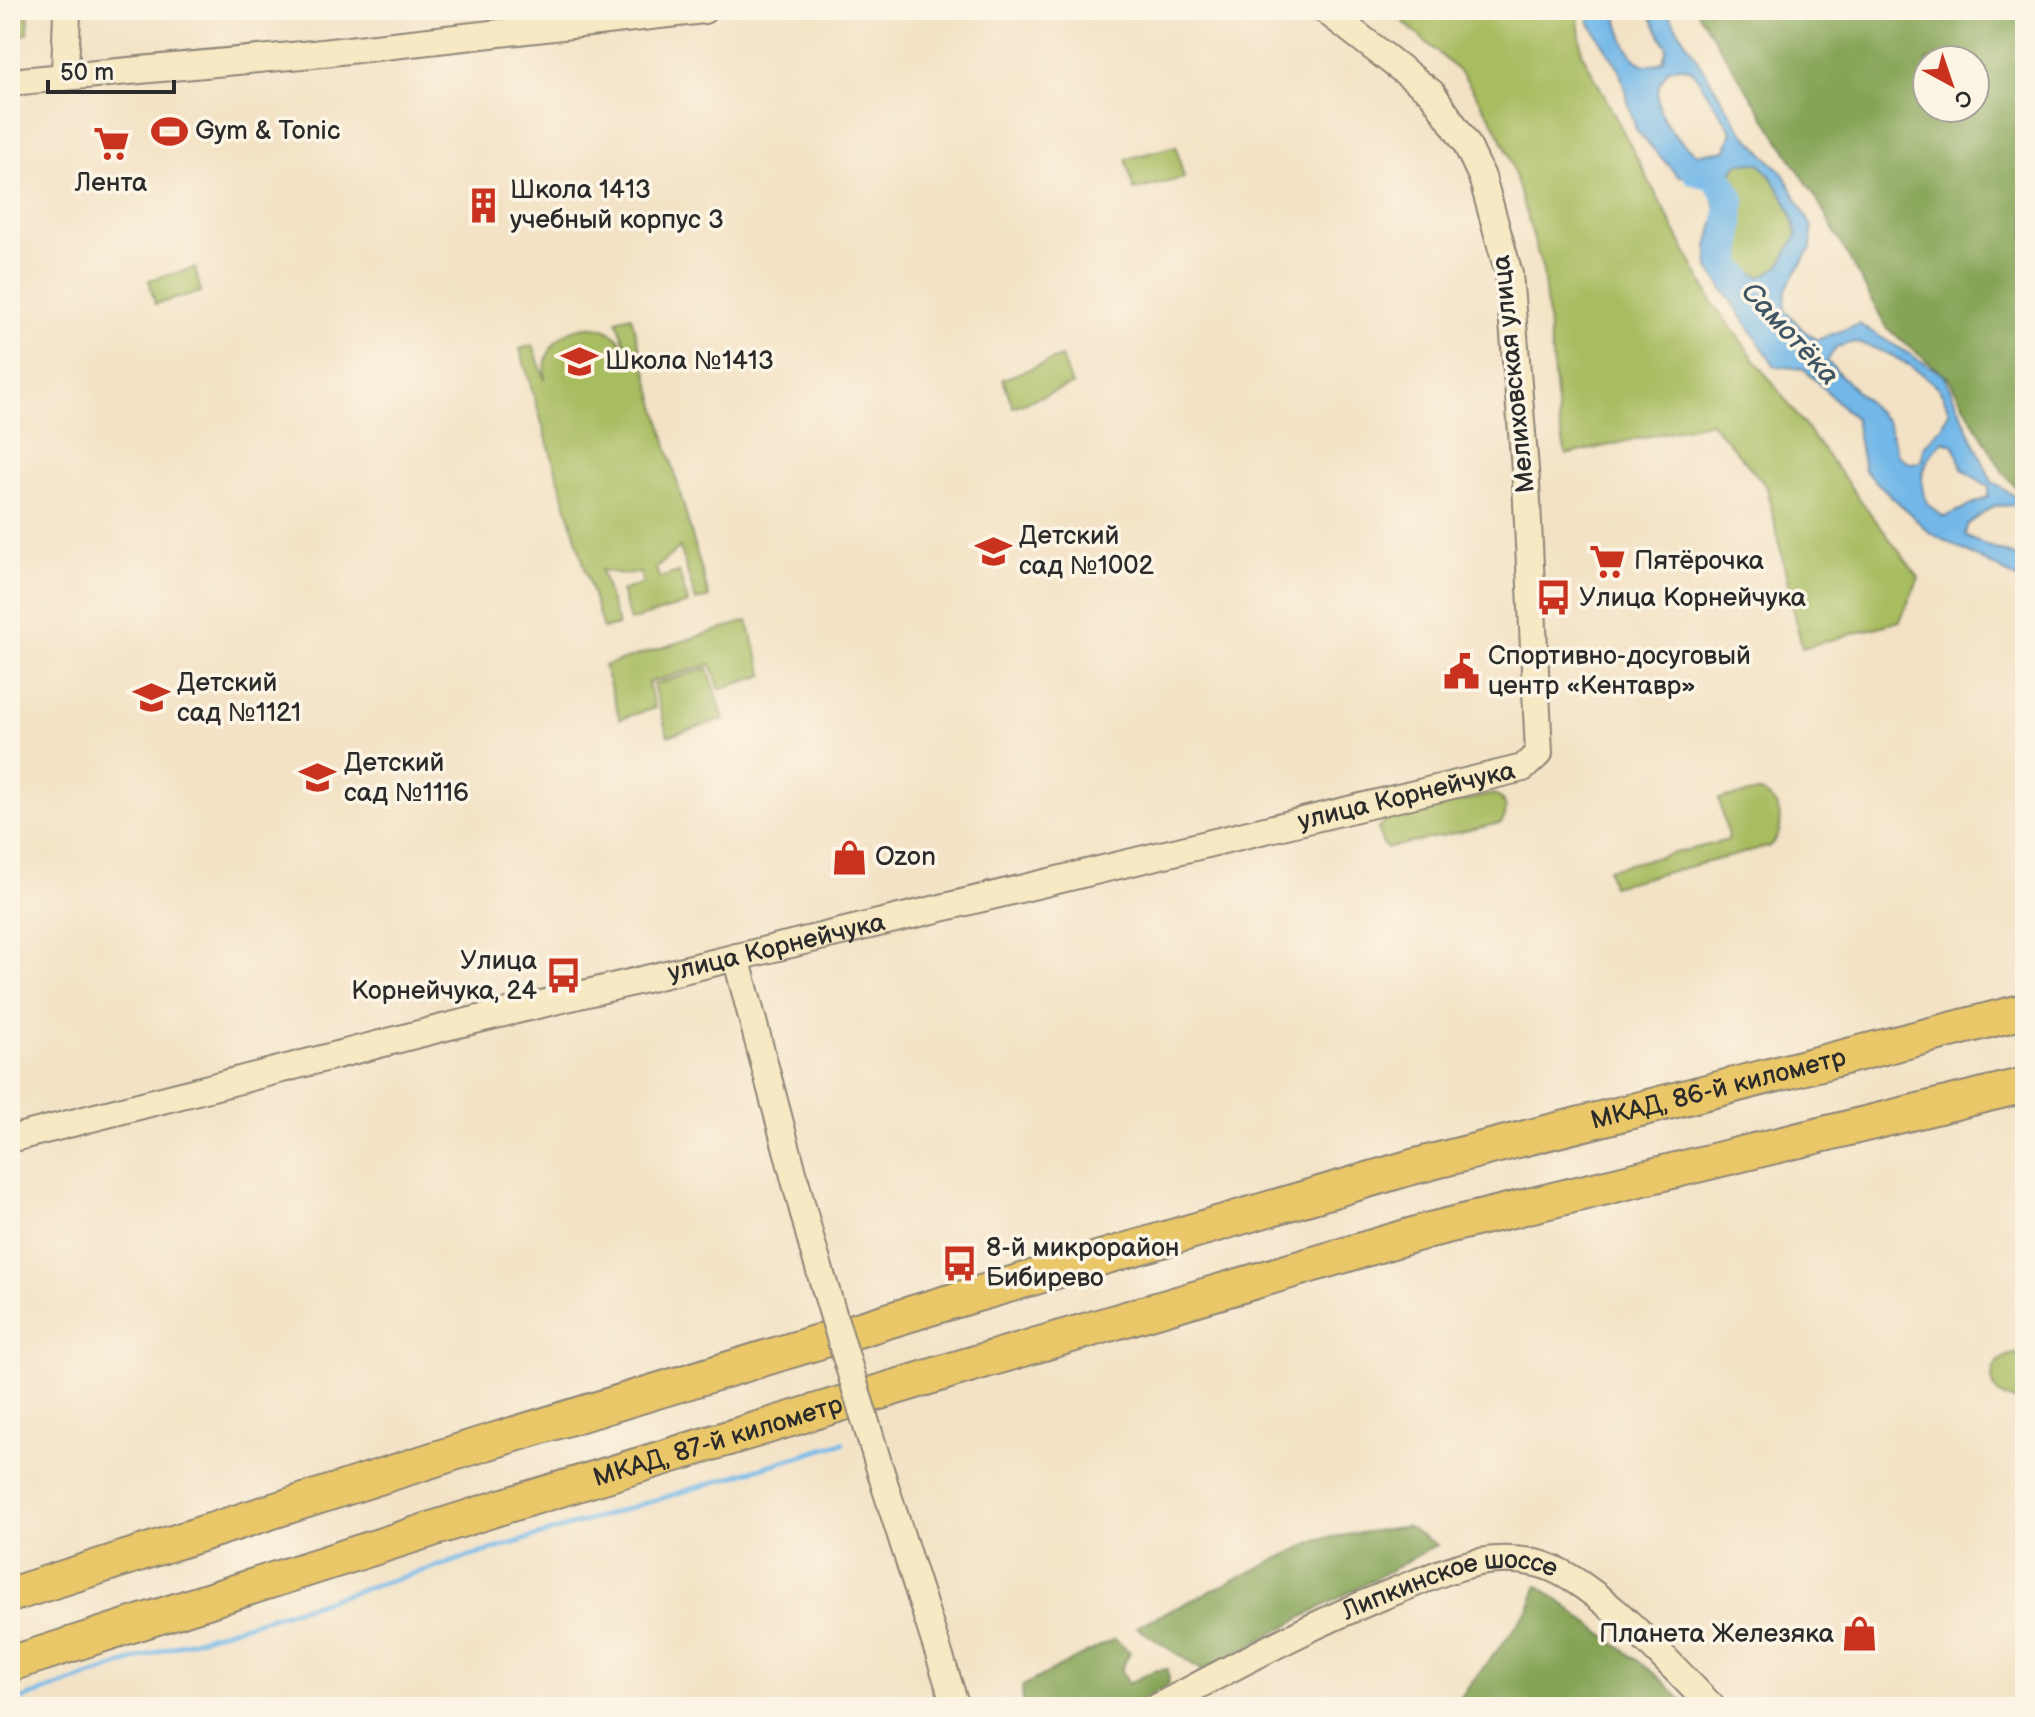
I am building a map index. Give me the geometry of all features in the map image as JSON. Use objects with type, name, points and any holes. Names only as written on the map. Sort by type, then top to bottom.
[{"type":"highway","name":"МКАД, 86-й километр","points":[[10,1595],[509,1436],[943,1304],[1412,1167],[2025,1011]]},
{"type":"highway","name":"МКАД, 87-й километр","points":[[10,1664],[513,1504],[962,1367],[1430,1230],[2025,1085]]},
{"type":"street","points":[[65,76],[67,10]]},
{"type":"street","points":[[10,82],[298,56],[704,10]]},
{"type":"street","name":"Мелиховская улица","points":[[1328,11],[1432,93],[1466,143],[1482,177],[1509,274],[1526,482],[1539,753]]},
{"type":"street","name":"улица Корнейчука","points":[[10,1139],[446,1027],[1523,768],[1539,753]]},
{"type":"street","points":[[736,957],[813,1248],[956,1707]]},
{"type":"street","name":"Липкинское шоссе","points":[[1158,1707],[1243,1660],[1339,1613],[1440,1573],[1481,1562],[1508,1560],[1538,1564],[1585,1589],[1644,1639],[1712,1707]]},
{"type":"green space","points":[[10,10],[29,10],[28,34],[10,35]]},
{"type":"green space","points":[[1390,10],[1577,10],[1582,53],[1714,305],[1919,578],[1900,621],[1802,648],[1767,487],[1711,422],[1566,455],[1559,424],[1543,271],[1508,152],[1493,121],[1462,74]]},
{"type":"green space","points":[[1696,10],[2025,10],[2025,498],[2004,474],[1949,379],[1887,328],[1815,196]]},
{"type":"green space","points":[[1176,146],[1184,178],[1134,190],[1126,159]]},
{"type":"green space","points":[[1738,163],[1760,163],[1783,197],[1797,235],[1780,266],[1761,277],[1736,266],[1724,227],[1726,188]]},
{"type":"green space","points":[[195,268],[201,292],[155,304],[149,280]]},
{"type":"green space","points":[[631,316],[709,597],[696,601],[680,547],[656,568],[659,578],[679,572],[688,603],[630,621],[621,591],[643,583],[640,573],[621,574],[601,570],[618,625],[603,629],[520,349],[533,345],[545,380],[546,361],[553,346],[560,338],[578,328],[608,331],[628,352],[617,320]]},
{"type":"green space","points":[[1061,357],[1072,385],[1013,407],[1003,379]]},
{"type":"green space","points":[[747,621],[764,675],[720,689],[711,664],[648,683],[655,708],[620,719],[604,666]]},
{"type":"green space","points":[[708,668],[724,719],[668,736],[653,685]]},
{"type":"green space","points":[[1760,792],[1774,802],[1780,818],[1778,834],[1768,847],[1612,886],[1608,869],[1729,840],[1719,799]]},
{"type":"green space","points":[[1494,794],[1505,807],[1501,823],[1387,848],[1382,843],[1378,829],[1388,818]]},
{"type":"green space","points":[[2014,1354],[2025,1356],[2025,1398],[2013,1400],[1997,1391],[1992,1374],[2003,1358]]},
{"type":"green space","points":[[1407,1526],[1437,1545],[1203,1671],[1136,1627],[1319,1539]]},
{"type":"green space","points":[[1538,1585],[1654,1673],[1689,1707],[1453,1707],[1529,1609]]},
{"type":"green space","points":[[1114,1639],[1130,1652],[1121,1670],[1128,1684],[1153,1671],[1168,1669],[1169,1684],[1131,1707],[1023,1707],[1022,1686]]},
{"type":"water","points":[[1588,10],[1615,10],[1630,52],[1642,63],[1653,65],[1663,61],[1667,47],[1647,10],[1666,10],[1742,131],[1784,175],[1812,227],[1811,248],[1786,289],[1785,310],[1817,340],[1859,324],[1944,375],[1992,482],[2021,500],[2025,506],[2025,516],[2025,583],[1929,532],[1864,470],[1855,419],[1804,369],[1775,366],[1709,268],[1708,246],[1717,212],[1710,185],[1698,177],[1678,176],[1636,130],[1619,69],[1589,22]],"holes":[[[1681,67],[1692,70],[1732,131],[1726,150],[1698,154],[1668,126],[1662,116],[1658,96],[1668,69]],[[1738,163],[1760,163],[1784,197],[1795,225],[1797,235],[1780,266],[1761,277],[1736,266],[1727,240],[1723,214],[1726,188]],[[1855,342],[1877,349],[1910,366],[1940,390],[1949,411],[1942,427],[1924,446],[1921,462],[1910,463],[1898,455],[1888,423],[1827,361],[1836,347]],[[1944,441],[1954,445],[1963,470],[1989,487],[1988,497],[1945,517],[1934,510],[1923,491],[1922,481],[1928,459]],[[2017,505],[2025,516],[2018,538],[2019,558],[1965,536],[1967,525],[1994,506]]]},
{"type":"waterway","name":"Самотёка","points":[[1697,171],[1717,176],[1730,200],[1727,267],[1739,279]]},
{"type":"waterway","points":[[10,1703],[166,1649],[843,1443]]},
{"type":"place","name":"Gym & Tonic","points":[[169,131]]},
{"type":"place","name":"Лента","points":[[111,144]]},
{"type":"place","name":"Школа 1413 учебный корпус 3","points":[[484,205]]},
{"type":"place","name":"Школа №1413","points":[[579,361]]},
{"type":"place","name":"Детский сад №1002","points":[[993,551]]},
{"type":"place","name":"Пятёрочка","points":[[1608,561]]},
{"type":"place","name":"Улица Корнейчука","points":[[1553,598]]},
{"type":"place","name":"Спортивно-досуговый центр «Кентавр»","points":[[1462,671]]},
{"type":"place","name":"Детский сад №1121","points":[[151,698]]},
{"type":"place","name":"Детский сад №1116","points":[[318,778]]},
{"type":"place","name":"Ozon","points":[[849,857]]},
{"type":"place","name":"Улица Корнейчука, 24","points":[[563,976]]},
{"type":"place","name":"8-й микрорайон Бибирево","points":[[960,1263]]},
{"type":"place","name":"Планета Железяка","points":[[1860,1634]]}]
